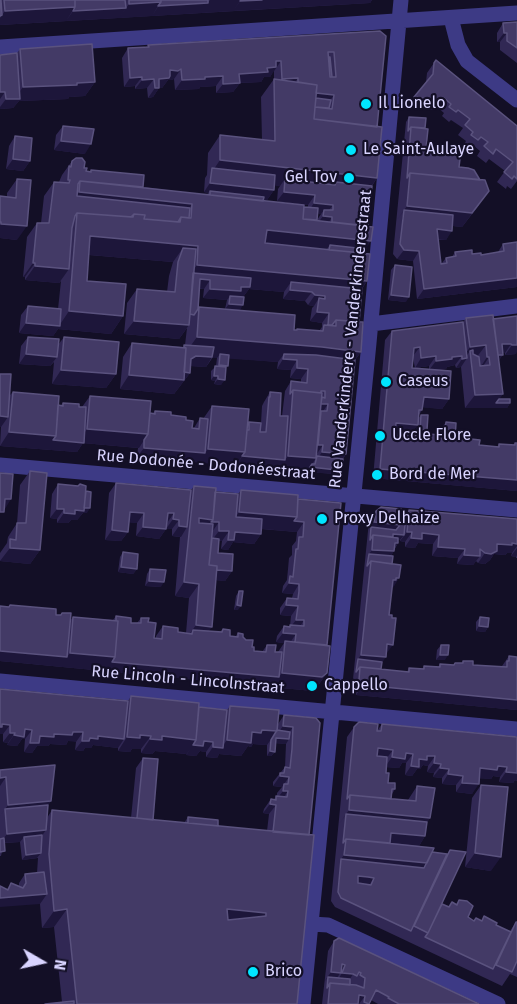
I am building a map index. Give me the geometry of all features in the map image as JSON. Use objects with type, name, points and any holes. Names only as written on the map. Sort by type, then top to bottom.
[{"type":"street","name":"Rue Vanderkindere - Vanderkinderestraat","points":[[303,1004],[401,0]]},
{"type":"street","points":[[0,47],[517,13]]},
{"type":"street","points":[[452,18],[458,45],[467,61],[517,100]]},
{"type":"street","points":[[371,324],[517,306]]},
{"type":"street","name":"Rue Dodonée - Dodonéestraat","points":[[0,465],[517,510]]},
{"type":"street","name":"Rue Lincoln - Lincolnstraat","points":[[0,681],[517,729]]},
{"type":"street","points":[[311,924],[328,925],[498,1004]]},
{"type":"building","points":[[0,0],[2,15],[0,16]]},
{"type":"building","points":[[4,0],[75,0],[75,7],[5,11]]},
{"type":"building","points":[[75,0],[125,0],[126,8],[73,11]]},
{"type":"building","points":[[129,0],[161,0],[161,2],[129,4]]},
{"type":"building","points":[[161,0],[208,0],[208,3],[158,6]]},
{"type":"building","points":[[517,22],[517,48],[507,41],[503,23]]},
{"type":"building","points":[[380,31],[386,36],[377,127],[314,119],[315,107],[332,109],[334,95],[316,93],[317,85],[298,82],[298,78],[282,79],[281,61],[276,61],[276,67],[267,68],[268,72],[239,74],[240,83],[223,84],[223,76],[182,80],[181,69],[170,70],[169,78],[159,79],[159,88],[155,88],[154,79],[130,78],[128,48],[149,47],[148,45]],"holes":[[[328,52],[334,52],[336,77],[330,77]]]},
{"type":"building","points":[[92,44],[95,82],[23,87],[20,49]]},
{"type":"building","points":[[17,53],[20,99],[6,99],[5,92],[0,92],[0,55]]},
{"type":"building","points":[[330,57],[332,77],[330,77]]},
{"type":"building","points":[[436,60],[517,126],[517,179],[514,176],[512,179],[504,172],[513,162],[496,149],[493,154],[484,146],[488,142],[481,137],[478,140],[471,135],[473,132],[465,125],[470,119],[458,110],[456,112],[449,107],[451,104],[444,98],[442,101],[414,97],[433,74]]},
{"type":"building","points":[[274,79],[317,85],[314,119],[382,127],[377,178],[220,160],[220,135],[275,141]]},
{"type":"building","points":[[316,98],[331,100],[329,108],[315,107]]},
{"type":"building","points":[[409,117],[426,118],[425,128],[411,127],[408,131]]},
{"type":"building","points":[[63,126],[94,129],[91,144],[61,141]]},
{"type":"building","points":[[411,127],[428,129],[426,148],[461,151],[459,167],[474,170],[480,180],[410,173],[407,178]]},
{"type":"building","points":[[15,136],[32,138],[30,161],[13,159]]},
{"type":"building","points":[[82,158],[85,162],[84,168],[87,168],[86,171],[144,175],[143,187],[80,181],[77,196],[190,208],[189,218],[181,217],[178,222],[144,219],[145,215],[134,214],[131,217],[77,213],[72,228],[69,269],[35,266],[33,263],[37,223],[49,223],[54,182],[69,183],[69,166],[71,167],[72,161]]},
{"type":"building","points":[[212,168],[275,175],[274,190],[210,183]]},
{"type":"building","points":[[410,173],[485,180],[489,191],[472,213],[407,206]]},
{"type":"building","points":[[17,179],[31,180],[27,226],[1,224],[0,222],[0,196],[16,198]]},
{"type":"building","points":[[285,179],[335,185],[336,182],[372,186],[368,226],[332,222],[332,217],[323,216],[324,210],[333,210],[333,205],[314,203],[315,195],[284,192]]},
{"type":"building","points":[[80,181],[304,205],[303,219],[373,227],[371,241],[267,230],[265,243],[370,254],[367,281],[197,265],[198,246],[90,236],[87,281],[126,284],[123,316],[69,311],[77,213],[133,217],[134,214],[145,215],[144,219],[180,222],[181,217],[191,218],[192,204],[79,192]]},
{"type":"building","points":[[210,191],[264,197],[263,201],[210,195]]},
{"type":"building","points":[[304,207],[318,208],[317,220],[303,219]]},
{"type":"building","points":[[404,210],[453,215],[452,231],[437,229],[441,264],[447,263],[446,258],[456,256],[455,252],[472,250],[472,254],[481,253],[481,255],[504,251],[503,244],[517,242],[517,278],[424,289],[419,251],[404,250],[400,244]]},
{"type":"building","points":[[330,245],[366,249],[365,253],[329,250]]},
{"type":"building","points":[[183,248],[196,249],[189,325],[134,321],[137,289],[175,292],[178,262]]},
{"type":"building","points":[[395,265],[412,267],[409,297],[391,295]]},
{"type":"building","points":[[193,273],[251,278],[250,287],[241,287],[241,291],[210,289],[210,280],[200,279],[198,309],[194,315],[190,314]]},
{"type":"building","points":[[291,282],[362,289],[359,322],[336,320],[332,325],[328,325],[329,313],[317,312],[319,298],[325,299],[325,296],[290,290]]},
{"type":"building","points":[[230,296],[244,297],[243,305],[229,304]]},
{"type":"building","points":[[28,306],[61,309],[60,326],[26,323]]},
{"type":"building","points":[[199,307],[295,315],[294,330],[323,331],[324,325],[336,326],[336,320],[363,322],[361,352],[197,337]]},
{"type":"building","points":[[493,315],[503,394],[475,395],[470,351],[473,350],[473,354],[479,357],[480,366],[490,365],[486,345],[470,347],[466,318]]},
{"type":"building","points":[[517,316],[517,345],[502,344],[503,355],[498,355],[493,319]]},
{"type":"building","points":[[463,322],[467,358],[462,359],[462,356],[436,361],[436,356],[421,358],[420,347],[414,348],[412,368],[451,371],[449,399],[424,397],[422,410],[419,410],[418,425],[396,423],[395,435],[402,436],[402,431],[411,432],[411,435],[419,436],[419,440],[425,440],[425,434],[444,435],[446,422],[456,423],[455,440],[461,440],[462,436],[471,437],[471,439],[480,440],[479,445],[499,447],[499,444],[515,445],[517,443],[517,480],[380,469],[392,331]]},
{"type":"building","points":[[28,337],[59,339],[57,357],[26,354]]},
{"type":"building","points":[[64,337],[119,342],[116,374],[61,370]]},
{"type":"building","points":[[132,343],[186,348],[184,380],[129,375]]},
{"type":"building","points":[[184,345],[214,347],[212,357],[196,356],[191,359],[190,373],[184,372],[186,348]]},
{"type":"building","points":[[220,354],[229,355],[228,366],[219,365]]},
{"type":"building","points":[[284,354],[355,360],[346,454],[322,452],[323,445],[318,445],[321,411],[327,411],[328,404],[321,404],[322,397],[325,398],[325,391],[321,393],[293,390],[290,394],[291,381],[307,383],[308,369],[297,368],[297,360],[283,359]]},
{"type":"building","points":[[215,366],[226,367],[225,380],[214,376]]},
{"type":"building","points":[[0,374],[11,374],[8,417],[0,416]]},
{"type":"building","points":[[293,390],[322,393],[316,458],[288,456]]},
{"type":"building","points":[[13,392],[59,396],[56,436],[9,432]]},
{"type":"building","points":[[270,392],[281,393],[280,416],[288,416],[285,460],[242,456],[245,452],[249,422],[261,423],[260,432],[266,432]]},
{"type":"building","points":[[90,396],[151,401],[148,434],[87,429]]},
{"type":"building","points":[[499,399],[510,399],[510,403],[496,403]]},
{"type":"building","points":[[63,403],[86,407],[84,443],[53,440],[56,436],[58,405],[63,406]]},
{"type":"building","points":[[212,406],[249,409],[245,452],[208,449]]},
{"type":"building","points":[[155,411],[171,412],[171,415],[186,417],[186,420],[193,421],[192,428],[199,429],[200,418],[208,419],[205,453],[144,448],[150,413],[155,414]]},
{"type":"building","points":[[421,415],[428,415],[427,430],[420,430]]},
{"type":"building","points":[[317,456],[343,459],[342,466],[337,470],[310,467],[315,464]]},
{"type":"building","points":[[30,471],[47,473],[40,550],[10,548],[10,539],[16,540],[17,523],[26,523]]},
{"type":"building","points":[[0,473],[13,474],[11,499],[5,499],[4,512],[0,512]]},
{"type":"building","points":[[116,483],[191,490],[187,527],[179,526],[179,520],[173,519],[174,513],[168,513],[166,529],[143,527],[144,513],[130,512],[128,532],[112,530]]},
{"type":"building","points":[[58,484],[86,486],[84,511],[75,510],[75,514],[64,513],[64,509],[57,509]]},
{"type":"building","points":[[194,486],[216,488],[213,520],[199,518],[199,523],[213,524],[209,565],[217,566],[212,627],[196,625],[199,584],[184,582]]},
{"type":"building","points":[[241,490],[298,495],[297,517],[239,512]]},
{"type":"building","points":[[86,491],[91,492],[90,508],[84,508]]},
{"type":"building","points":[[215,492],[238,494],[236,517],[262,519],[261,534],[235,532],[234,540],[228,540],[229,531],[219,531],[219,522],[211,522]]},
{"type":"building","points":[[298,499],[341,503],[327,645],[295,642],[296,634],[283,633],[284,626],[304,626],[304,620],[296,620],[298,606],[286,605],[287,598],[298,599],[299,591],[299,584],[289,583],[290,576],[293,577],[299,537],[303,537],[304,522],[294,521],[297,517]]},
{"type":"building","points":[[381,507],[401,509],[400,525],[374,522],[376,511]]},
{"type":"building","points":[[409,510],[517,519],[517,544],[497,544],[497,551],[491,554],[480,549],[480,556],[464,555],[465,549],[438,547],[439,535],[422,533],[422,539],[411,538],[412,532],[407,532]]},
{"type":"building","points":[[400,514],[406,514],[404,535],[393,534],[393,537],[373,535],[370,540],[371,527],[396,530],[400,525]]},
{"type":"building","points":[[373,535],[398,538],[394,551],[372,550]]},
{"type":"building","points":[[212,538],[219,539],[218,553],[233,554],[232,571],[217,570],[217,566],[209,565]]},
{"type":"building","points":[[123,552],[138,554],[137,569],[121,567]]},
{"type":"building","points":[[369,554],[393,556],[392,564],[371,561],[367,566]]},
{"type":"building","points":[[371,561],[401,565],[399,578],[393,580],[389,615],[396,618],[393,645],[387,644],[386,657],[361,655]]},
{"type":"building","points":[[150,569],[166,570],[164,582],[149,581]]},
{"type":"building","points":[[239,591],[243,591],[241,606],[237,605]]},
{"type":"building","points":[[10,605],[56,609],[56,615],[71,613],[67,657],[0,651],[0,606],[9,607]]},
{"type":"building","points":[[116,616],[131,618],[131,623],[141,623],[141,618],[149,618],[148,622],[156,623],[154,638],[162,639],[163,626],[178,628],[178,632],[192,634],[193,630],[222,632],[223,629],[230,630],[230,636],[238,637],[238,633],[243,634],[246,640],[253,640],[254,651],[266,652],[267,645],[276,645],[275,652],[282,652],[279,677],[112,662],[115,657],[118,621],[116,621]]},
{"type":"building","points":[[73,617],[118,621],[115,657],[70,653]]},
{"type":"building","points":[[480,617],[489,618],[488,627],[479,626]]},
{"type":"building","points":[[285,641],[330,646],[327,673],[322,677],[282,673]]},
{"type":"building","points":[[441,645],[449,645],[448,655],[440,655]]},
{"type":"building","points":[[509,656],[517,657],[517,700],[363,685],[359,680],[360,667],[409,672],[409,668],[424,669],[424,666],[440,667],[440,664],[454,665],[463,663],[463,661],[473,661],[473,665],[507,667]]},
{"type":"building","points":[[358,659],[382,662],[381,669],[360,667],[356,672]]},
{"type":"building","points":[[0,689],[128,701],[124,739],[98,736],[98,739],[90,738],[89,741],[82,741],[83,732],[73,732],[72,735],[40,736],[39,743],[30,743],[32,730],[25,729],[24,737],[10,733],[10,725],[2,724],[0,727]]},
{"type":"building","points":[[131,696],[199,703],[196,740],[162,736],[162,740],[150,739],[151,736],[140,735],[140,738],[127,737]]},
{"type":"building","points":[[230,706],[279,710],[277,731],[252,732],[251,743],[227,740]]},
{"type":"building","points":[[199,707],[227,710],[223,748],[213,747],[213,742],[204,741],[203,746],[193,745],[196,740]]},
{"type":"building","points":[[284,715],[316,718],[320,723],[309,835],[273,832],[276,805],[270,804],[271,799],[276,800],[276,796],[287,797],[288,791],[283,791],[284,784],[288,784],[289,777],[280,776],[280,773],[284,773],[285,767],[290,768],[292,749],[293,727],[283,726]]},
{"type":"building","points":[[359,722],[378,724],[377,731],[381,731],[382,724],[517,737],[517,773],[506,772],[507,767],[498,766],[497,770],[480,768],[479,784],[462,783],[463,776],[448,774],[449,769],[440,768],[441,764],[434,763],[435,756],[427,756],[427,760],[419,759],[419,767],[411,766],[413,754],[406,753],[405,759],[392,757],[393,750],[378,748],[377,756],[387,757],[388,783],[395,783],[391,799],[350,795],[347,799],[354,727]]},
{"type":"building","points":[[277,730],[290,732],[289,739],[276,738],[275,752],[270,751],[271,740]]},
{"type":"building","points":[[143,758],[158,759],[153,820],[137,818]]},
{"type":"building","points":[[55,765],[51,801],[8,805],[6,777],[0,778],[0,770]]},
{"type":"building","points":[[481,785],[508,787],[501,857],[475,853]]},
{"type":"building","points":[[417,786],[435,788],[430,818],[349,810],[350,795],[416,801]]},
{"type":"building","points":[[48,805],[46,830],[7,834],[5,809]]},
{"type":"building","points":[[52,810],[314,835],[297,1004],[77,1004],[67,909],[54,911],[49,854]],"holes":[[[227,909],[266,913],[266,916],[228,920]]]},
{"type":"building","points":[[346,814],[427,822],[425,836],[391,833],[390,843],[346,839],[343,843]]},
{"type":"building","points":[[188,817],[218,820],[218,826],[188,823]]},
{"type":"building","points":[[42,835],[41,853],[26,855],[24,837]]},
{"type":"building","points":[[4,838],[5,851],[0,852],[0,839]]},
{"type":"building","points":[[346,839],[434,848],[427,863],[344,855]]},
{"type":"building","points":[[450,850],[466,852],[428,933],[414,926]]},
{"type":"building","points":[[432,852],[447,854],[411,931],[341,898],[338,892],[341,859],[424,868]],"holes":[[[358,876],[374,878],[371,885],[358,883]]]},
{"type":"building","points":[[44,872],[47,894],[0,898],[0,886],[8,890],[11,883],[23,888],[26,883],[25,874]]},
{"type":"building","points":[[459,900],[467,901],[473,906],[468,917],[474,921],[476,918],[482,921],[484,916],[511,932],[493,969],[425,937],[442,904],[449,907],[452,902],[457,905]]},
{"type":"building","points":[[516,922],[517,961],[512,972],[496,965]]},
{"type":"building","points":[[339,938],[479,1004],[399,1004],[376,990],[369,1004],[364,1002],[365,996],[359,995],[358,1004],[328,1004],[330,983],[356,985],[364,988],[365,978],[360,975],[361,973],[359,972],[357,976],[342,973],[345,965],[342,964],[341,973],[331,972],[334,941]]},
{"type":"building","points":[[328,977],[350,979],[350,985],[330,983],[327,988]]},
{"type":"building","points":[[74,1001],[74,1004],[45,1004]]},
{"type":"place","name":"Il Lionelo","points":[[366,104]]},
{"type":"place","name":"Le Saint-Aulaye","points":[[351,150]]},
{"type":"place","name":"Gel Tov","points":[[349,178]]},
{"type":"place","name":"Caseus","points":[[386,382]]},
{"type":"place","name":"Uccle Flore","points":[[380,436]]},
{"type":"place","name":"Bord de Mer","points":[[377,475]]},
{"type":"place","name":"Proxy Delhaize","points":[[322,519]]},
{"type":"place","name":"Cappello","points":[[312,686]]},
{"type":"place","name":"Brico","points":[[253,972]]}]
